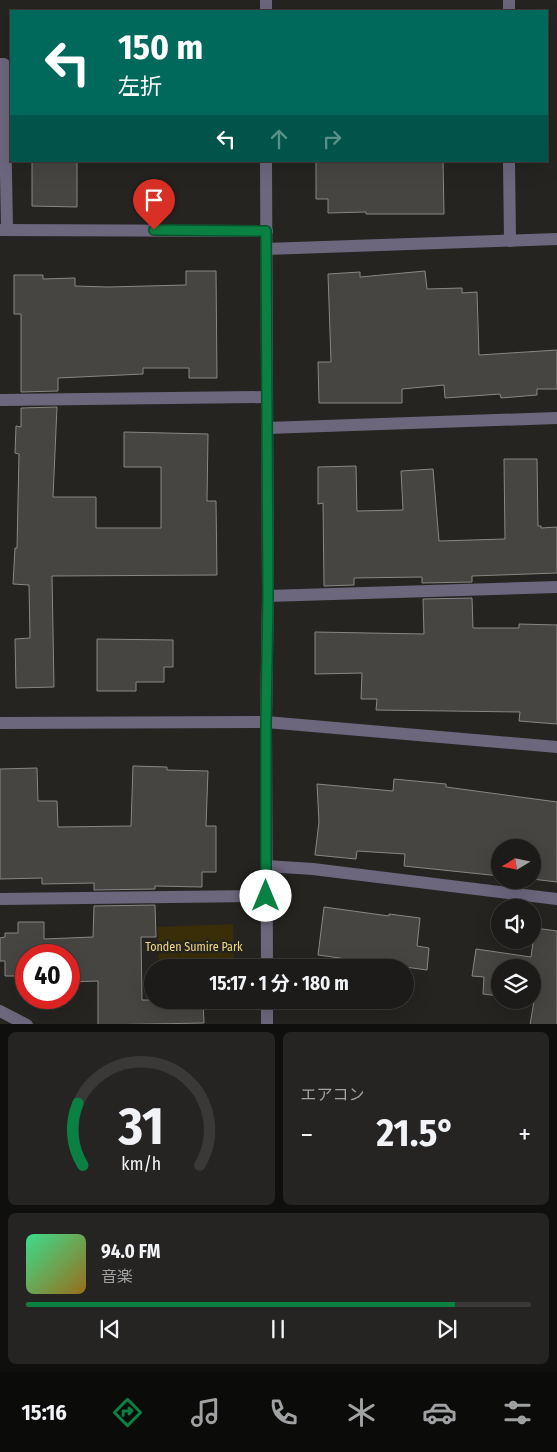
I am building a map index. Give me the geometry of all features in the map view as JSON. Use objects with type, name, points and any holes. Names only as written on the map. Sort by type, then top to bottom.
[{"type":"street","points":[[0,64],[4,64],[3,230],[266,231]]},
{"type":"street","points":[[266,162],[268,596],[266,722],[267,959]]},
{"type":"street","points":[[510,162],[510,241]]},
{"type":"street","points":[[266,249],[557,239]]},
{"type":"street","points":[[0,400],[267,398]]},
{"type":"street","points":[[267,428],[557,418]]},
{"type":"street","points":[[268,596],[557,588]]},
{"type":"street","points":[[0,723],[266,722],[557,747]]},
{"type":"street","points":[[266,866],[313,869],[557,899]]},
{"type":"street","points":[[0,899],[266,896]]},
{"type":"street","points":[[267,1009],[267,1024]]},
{"type":"street","points":[[0,1011],[27,1024]]},
{"type":"green space","name":"Tonden Sumire Park","points":[[233,924],[234,959],[159,959],[158,927]]},
{"type":"building","points":[[32,162],[77,162],[77,207],[32,206]]},
{"type":"building","points":[[316,162],[443,162],[444,214],[328,213],[328,199],[316,199]]},
{"type":"building","points":[[186,271],[216,271],[217,378],[189,378],[189,368],[143,368],[143,374],[58,378],[58,391],[21,392],[21,314],[14,314],[14,275],[43,275],[43,279],[75,278],[75,286],[108,287],[186,285]]},
{"type":"building","points":[[425,271],[427,289],[462,288],[462,293],[477,292],[479,355],[557,350],[557,389],[537,389],[537,395],[501,398],[500,394],[445,398],[444,385],[402,389],[402,403],[319,403],[318,362],[331,362],[328,274],[360,272],[360,277]]},
{"type":"building","points":[[57,407],[53,497],[96,497],[96,528],[161,528],[161,467],[124,467],[124,432],[208,434],[207,501],[216,501],[217,575],[52,576],[54,687],[16,688],[15,639],[30,638],[29,585],[13,584],[15,548],[17,548],[19,454],[15,453],[16,426],[21,427],[21,408]]},
{"type":"building","points":[[504,459],[537,459],[538,526],[541,526],[541,528],[557,527],[557,573],[472,576],[472,582],[422,583],[422,577],[354,578],[354,585],[324,586],[323,503],[318,504],[318,467],[356,466],[357,511],[403,510],[401,471],[433,469],[439,541],[505,539]]},
{"type":"building","points":[[472,598],[473,628],[519,628],[519,624],[557,625],[557,724],[519,721],[520,712],[376,710],[377,699],[361,699],[362,673],[315,674],[315,632],[424,634],[423,599]]},
{"type":"building","points":[[97,639],[173,640],[173,667],[164,667],[164,682],[136,682],[136,691],[97,691]]},
{"type":"building","points":[[133,766],[167,767],[167,770],[208,771],[206,826],[216,826],[216,872],[202,872],[202,887],[155,886],[155,889],[94,890],[94,883],[42,884],[42,878],[0,879],[0,769],[37,768],[38,801],[57,801],[58,827],[131,826]]},
{"type":"building","points":[[394,779],[446,784],[446,787],[557,802],[557,882],[541,880],[541,839],[491,839],[491,875],[404,866],[405,854],[357,851],[356,859],[315,855],[319,822],[317,784],[393,791]]},
{"type":"building","points":[[155,905],[156,937],[141,937],[142,1000],[144,1000],[144,1009],[203,1009],[204,1023],[98,1024],[98,981],[80,982],[80,944],[15,944],[15,976],[5,976],[5,961],[0,961],[0,938],[5,937],[5,933],[18,933],[18,922],[44,922],[44,939],[93,937],[94,906]]},
{"type":"building","points":[[324,907],[389,916],[389,914],[420,918],[417,946],[429,948],[427,970],[414,968],[414,959],[347,959],[318,955]]},
{"type":"building","points":[[541,929],[557,931],[557,1024],[530,1024],[533,1009],[541,1009],[541,959],[491,959],[491,995],[483,994],[484,977],[472,976],[476,949],[531,957],[532,949],[541,949]]},
{"type":"route","points":[[154,230],[266,231],[268,596],[266,896]]}]
